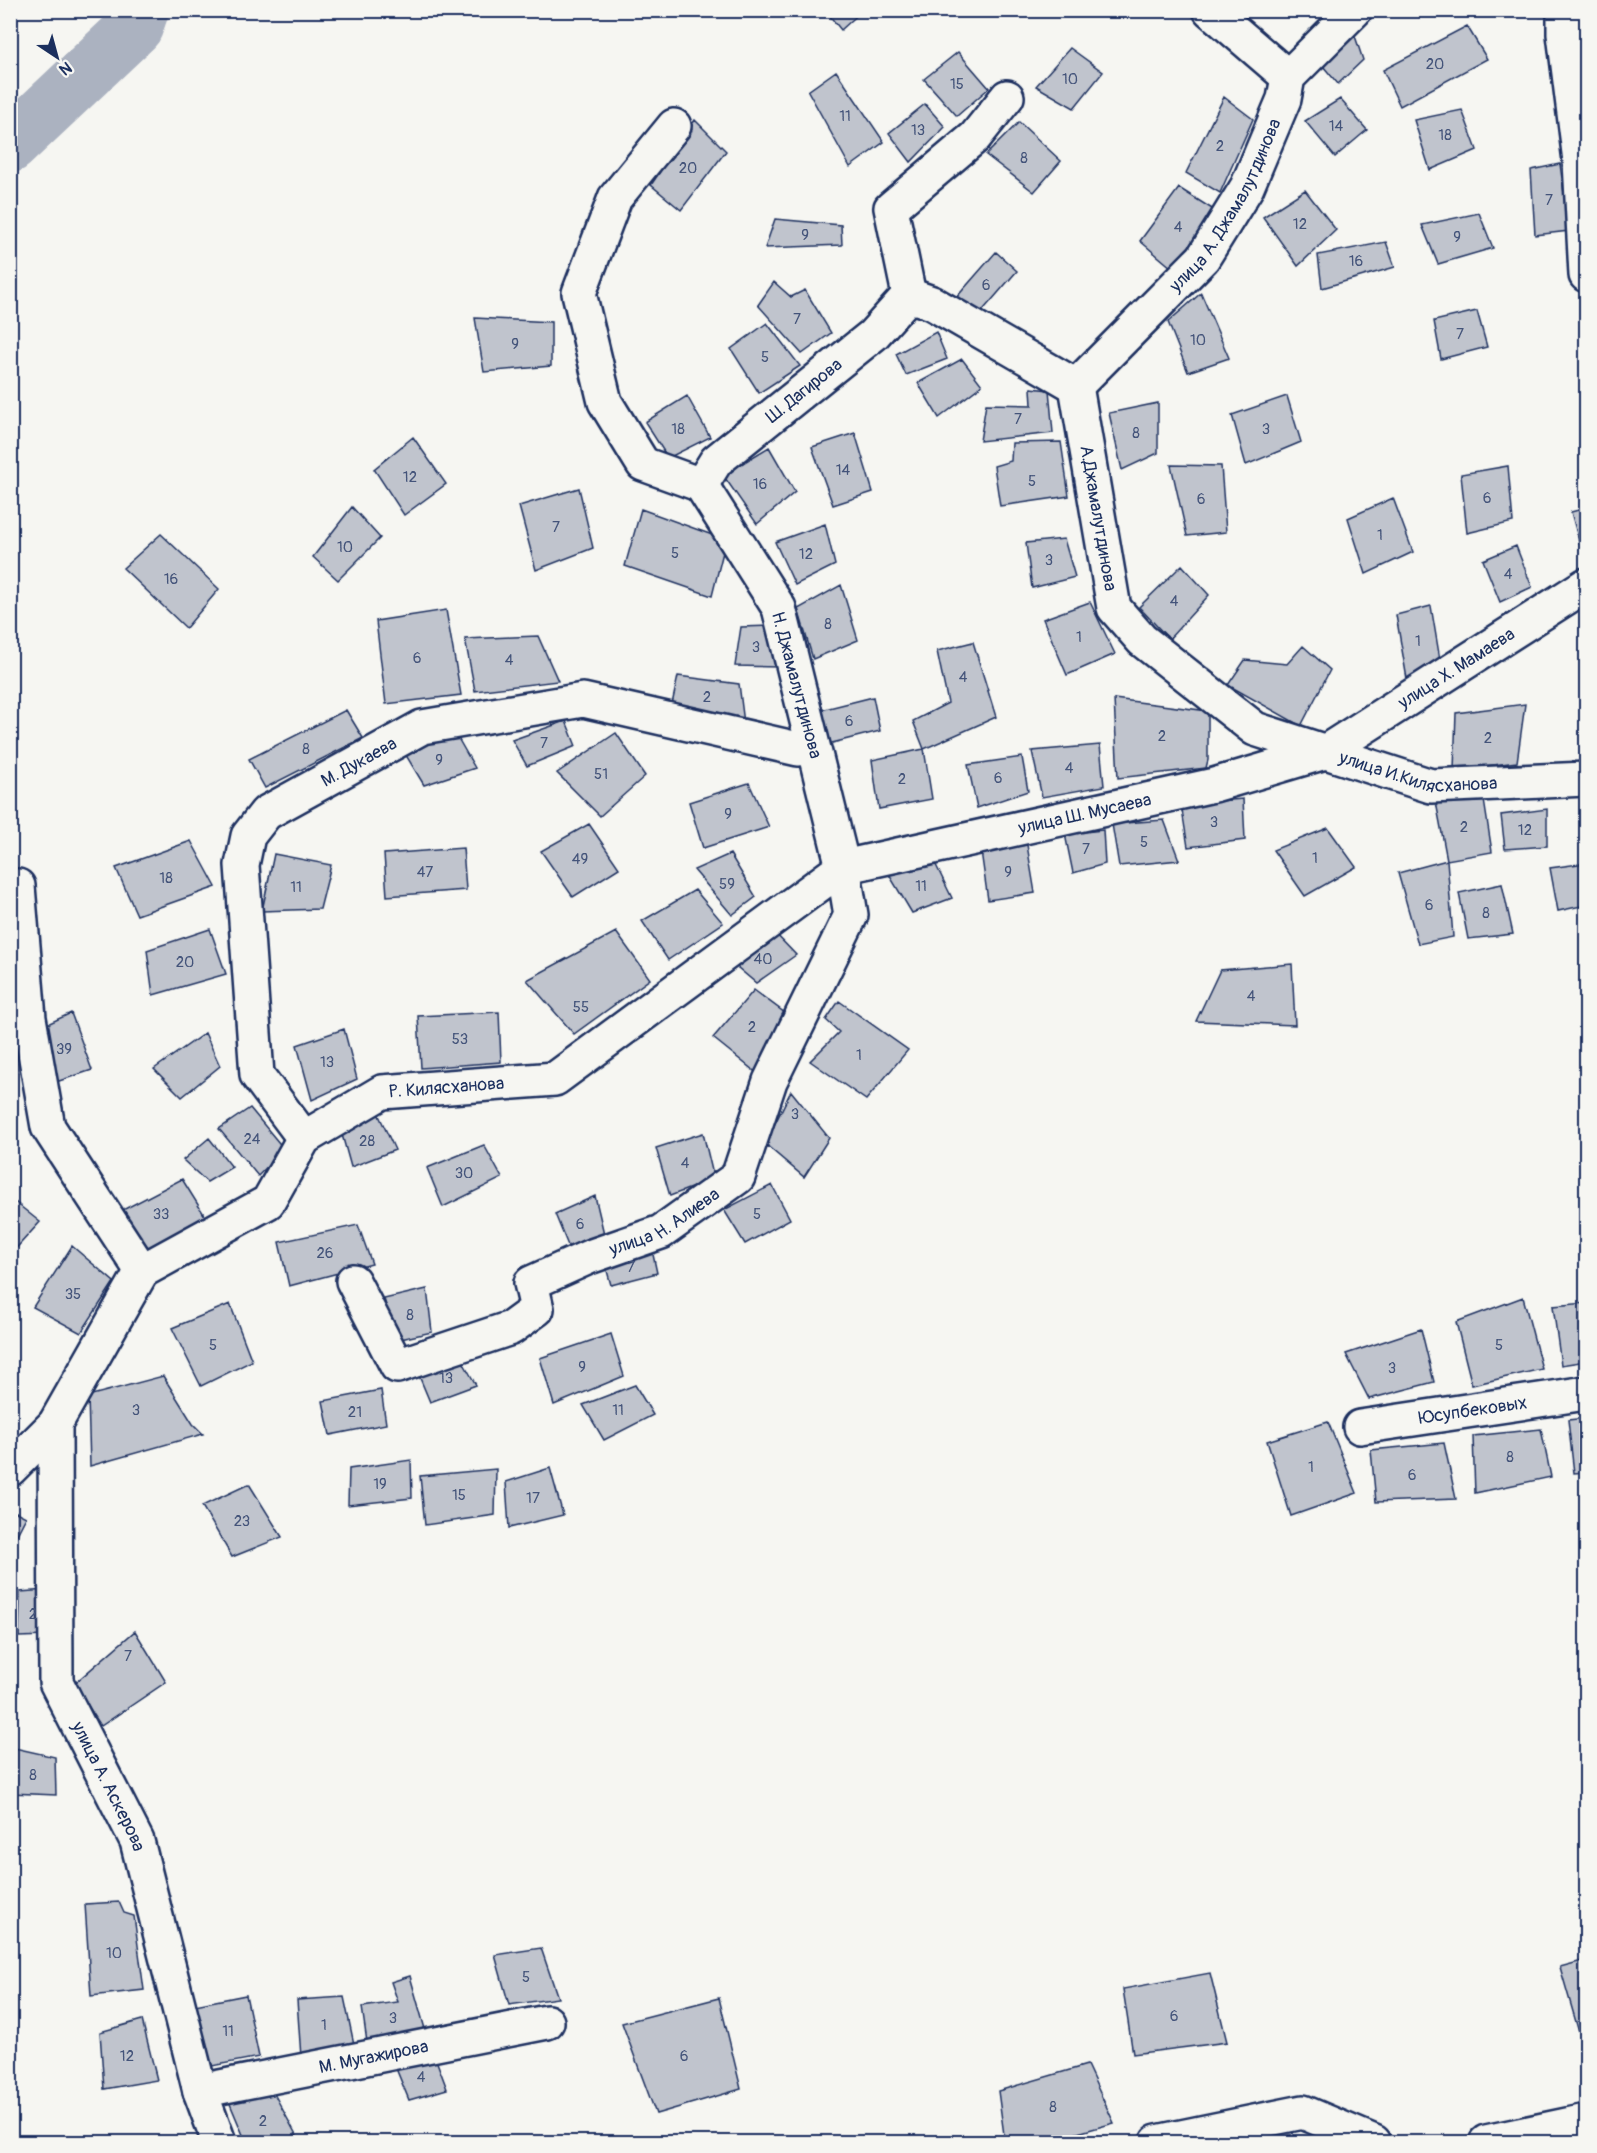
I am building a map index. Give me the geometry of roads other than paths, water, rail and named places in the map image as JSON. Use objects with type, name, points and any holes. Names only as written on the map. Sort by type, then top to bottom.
[{"type":"street","points":[[1209,10],[1288,77],[1355,10]]},
{"type":"street","points":[[1564,10],[1564,34],[1580,161],[1587,275]]},
{"type":"street","name":"улица А. Джамалутдинова","points":[[1076,386],[1203,258],[1247,187],[1284,99],[1288,77]]},
{"type":"street","points":[[1007,97],[975,137],[891,208],[909,295],[932,303],[1076,386]]},
{"type":"street","points":[[674,126],[615,198],[579,293],[605,402],[643,464],[701,485]]},
{"type":"street","name":"Ш. Дагирова","points":[[701,485],[716,461],[873,335],[909,295]]},
{"type":"street","name":"А.Джамалутдинова","points":[[1076,386],[1114,608],[1142,640],[1255,729]]},
{"type":"street","name":"Н. Джамалутдинова","points":[[701,485],[778,608],[843,867]]},
{"type":"street","name":"улица Х. Мамаева","points":[[1325,752],[1587,585]]},
{"type":"street","name":"М. Дукаева","points":[[304,1138],[256,1075],[242,865],[248,836],[266,813],[422,727],[584,700],[798,749]]},
{"type":"street","name":"улица И.Килясханова","points":[[1255,729],[1431,786],[1587,779]]},
{"type":"street","name":"улица Ш. Мусаева","points":[[843,867],[1214,785],[1325,752]]},
{"type":"street","name":"Р. Килясханова","points":[[304,1138],[382,1092],[555,1079],[843,867]]},
{"type":"street","name":"улица Н. Алиева","points":[[353,1281],[396,1366],[511,1328],[537,1309],[531,1283],[589,1257],[661,1232],[738,1177],[770,1082],[851,915],[843,867]]},
{"type":"street","points":[[18,886],[29,1018],[48,1127],[142,1271]]},
{"type":"street","points":[[10,1469],[55,1424],[142,1271],[268,1202],[304,1138]]},
{"type":"street","name":"Юсупбековых","points":[[1360,1427],[1587,1393]]},
{"type":"street","name":"улица А. Аскерова","points":[[55,1424],[56,1682],[137,1841],[200,2091],[219,2142]]},
{"type":"street","name":"М. Мугажирова","points":[[200,2091],[547,2022]]},
{"type":"street","points":[[1157,2142],[1304,2112],[1374,2142]]},
{"type":"street","points":[[1486,2142],[1587,2121]]},
{"type":"waterway","points":[[10,145],[135,27],[141,10]]}]
